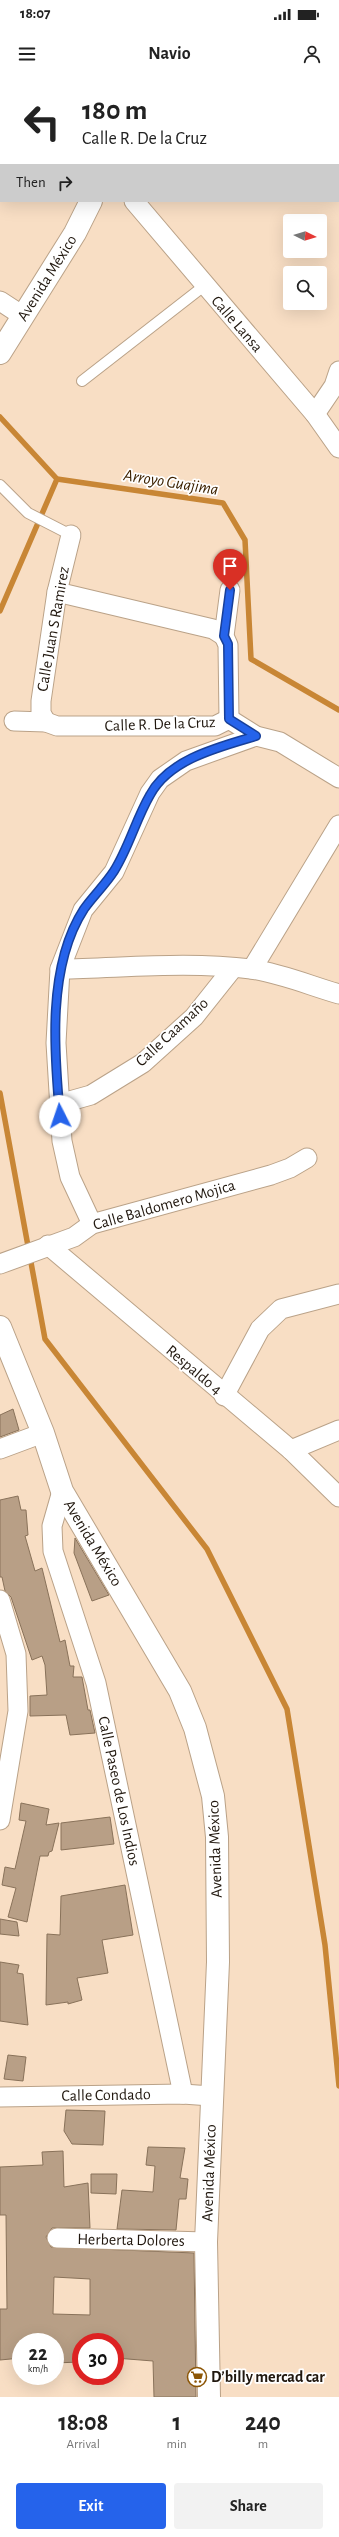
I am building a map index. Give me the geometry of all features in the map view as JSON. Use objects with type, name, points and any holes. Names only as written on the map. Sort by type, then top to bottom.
[{"type":"street","name":"Avenida México","points":[[0,353],[75,233],[91,202]]},
{"type":"street","name":"Calle Lansa","points":[[135,202],[204,286],[315,414],[339,448]]},
{"type":"street","points":[[0,301],[23,316]]},
{"type":"street","points":[[315,414],[334,386],[339,371]]},
{"type":"street","name":"Calle Juan S Ramirez","points":[[46,722],[41,713],[41,701],[57,592],[71,535]]},
{"type":"street","points":[[224,636],[230,590]]},
{"type":"street","points":[[57,592],[213,629],[224,636],[228,644],[229,719]]},
{"type":"street","name":"Calle R. De la Cruz","points":[[14,722],[46,722],[57,726],[215,726],[229,719],[256,736],[280,742],[339,778]]},
{"type":"street","points":[[92,1224],[70,1177],[62,1141],[58,1104],[56,1016],[60,969],[83,910],[114,872],[150,793],[160,779],[186,761],[256,736]]},
{"type":"street","points":[[252,969],[339,825]]},
{"type":"street","points":[[60,969],[176,964],[252,969],[339,994]]},
{"type":"street","name":"Calle Caamaño","points":[[58,1104],[91,1095],[143,1063],[194,1017],[233,968]]},
{"type":"street","name":"Calle Baldomero Mojica","points":[[6,1262],[48,1245],[74,1237],[92,1224],[271,1175],[290,1168],[307,1158]]},
{"type":"street","name":"Respaldo 4","points":[[48,1245],[224,1396],[291,1450],[339,1497]]},
{"type":"street","points":[[224,1396],[260,1329],[282,1309],[339,1294]]},
{"type":"street","name":"Avenida México","points":[[0,1329],[43,1433],[62,1491],[180,1691],[206,1762],[213,1796],[217,1837],[218,1962],[211,2096],[206,2242],[210,2397]]},
{"type":"street","points":[[291,1450],[339,1430]]},
{"type":"street","points":[[0,1450],[43,1433]]},
{"type":"street","name":"Calle Paseo de Los Indios","points":[[62,1491],[52,1526],[53,1551],[96,1683],[183,2094]]},
{"type":"street","points":[[0,1600],[18,1711],[0,1820]]},
{"type":"street","name":"Calle Condado","points":[[0,2097],[183,2094],[211,2096]]},
{"type":"street","name":"Herberta Dolores","points":[[57,2238],[206,2242]]},
{"type":"lane","points":[[82,381],[204,286]]},
{"type":"lane","points":[[0,485],[28,513],[71,535]]},
{"type":"building","points":[[13,1409],[19,1430],[0,1437],[0,1415]]},
{"type":"building","points":[[18,1496],[21,1510],[26,1510],[28,1535],[25,1536],[35,1571],[42,1568],[60,1642],[65,1640],[70,1666],[74,1666],[73,1677],[82,1677],[88,1710],[90,1710],[95,1733],[70,1735],[66,1715],[30,1716],[30,1696],[47,1695],[45,1665],[42,1656],[32,1660],[11,1597],[5,1591],[2,1577],[0,1577],[0,1500]]},
{"type":"building","points":[[75,1538],[109,1595],[92,1601],[74,1553]]},
{"type":"building","points":[[21,1803],[49,1809],[46,1825],[59,1823],[52,1851],[49,1852],[48,1856],[40,1856],[27,1922],[8,1917],[16,1888],[2,1885],[5,1867],[15,1869],[26,1821],[19,1820]]},
{"type":"building","points":[[110,1817],[114,1844],[61,1850],[61,1823]]},
{"type":"building","points":[[125,1885],[133,1935],[102,1940],[108,1973],[77,1978],[82,2000],[68,2004],[68,2002],[46,2005],[47,1934],[60,1935],[61,1896]]},
{"type":"building","points":[[0,1919],[17,1922],[19,1936],[0,1934]]},
{"type":"building","points":[[0,1962],[19,1965],[17,1973],[23,1974],[28,2025],[0,2021]]},
{"type":"building","points":[[8,2055],[26,2057],[23,2081],[4,2079]]},
{"type":"building","points":[[66,2110],[105,2111],[103,2145],[72,2144],[64,2131]]},
{"type":"building","points":[[148,2147],[185,2148],[180,2178],[188,2179],[186,2199],[179,2199],[176,2230],[117,2229],[122,2190],[153,2192],[155,2166],[146,2165]]},
{"type":"building","points":[[63,2151],[64,2187],[88,2183],[90,2228],[52,2228],[46,2237],[51,2247],[194,2253],[196,2397],[154,2397],[153,2361],[124,2359],[124,2333],[72,2333],[72,2362],[64,2363],[64,2333],[12,2333],[12,2359],[0,2360],[0,2309],[7,2309],[6,2215],[0,2215],[0,2167],[43,2165],[42,2152]],"holes":[[[54,2277],[90,2279],[90,2315],[53,2314]]]},
{"type":"building","points":[[91,2174],[117,2174],[116,2194],[91,2193]]},
{"type":"waterway","name":"Arroyo Guajima","points":[[0,417],[57,479],[223,503],[245,540],[251,659],[339,710]]},
{"type":"waterway","points":[[0,611],[57,479]]},
{"type":"waterway","points":[[0,1093],[45,1339],[207,1549],[287,1709],[325,1945],[339,2086]]},
{"type":"place","name":"D’billy mercad car","points":[[197,2377]]},
{"type":"route","points":[[60,1116],[58,1104],[56,1043],[56,1009],[60,969],[83,910],[114,872],[124,854],[150,793],[160,779],[186,761],[227,745],[256,736],[229,719],[228,644],[224,636],[230,590]]}]
